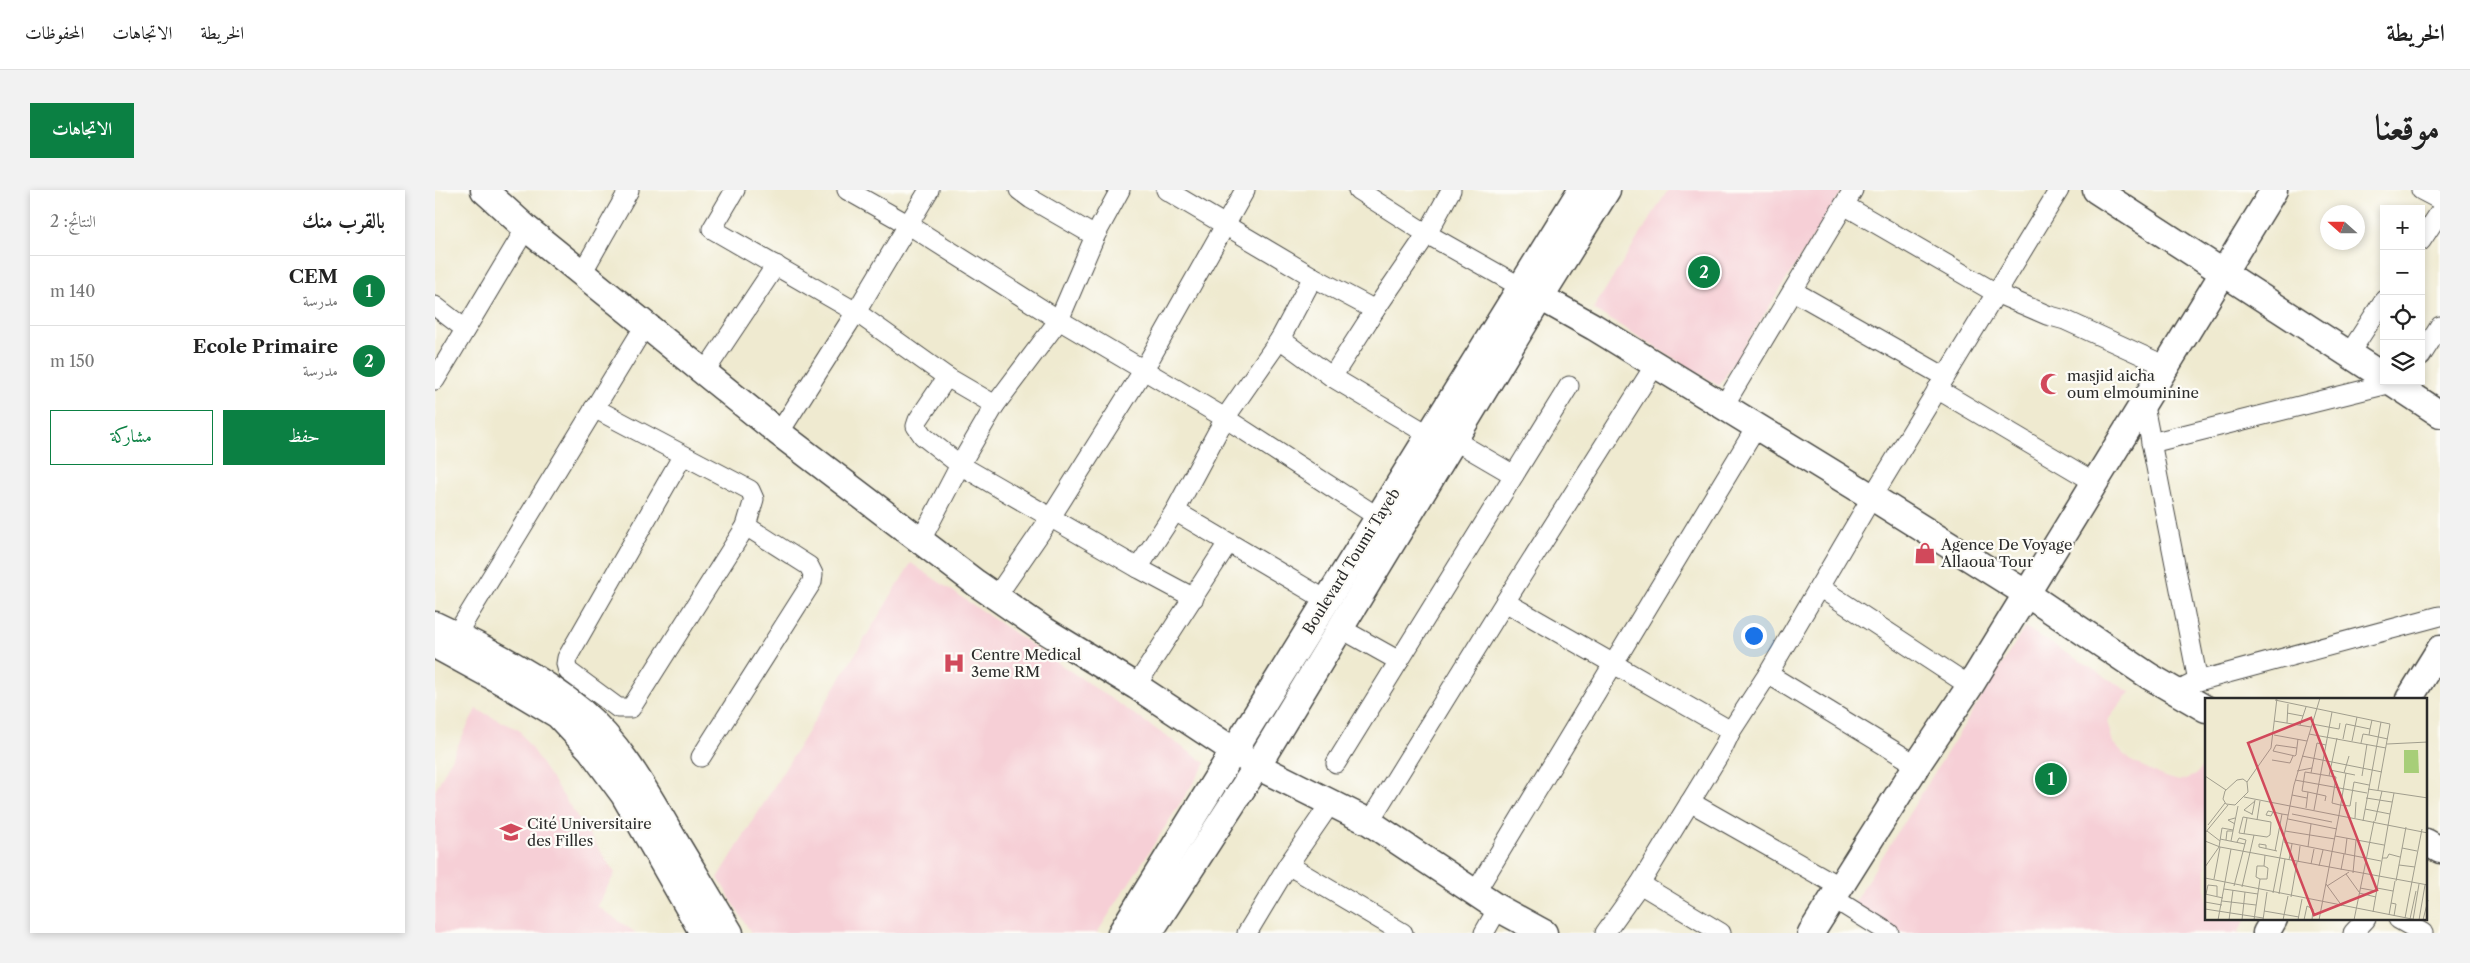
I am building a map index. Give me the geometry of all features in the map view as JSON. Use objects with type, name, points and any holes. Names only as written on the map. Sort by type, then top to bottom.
[{"type":"street","points":[[583,273],[629,190]]},
{"type":"street","points":[[735,190],[712,229],[856,312],[947,377],[995,405]]},
{"type":"street","points":[[847,190],[909,225],[1143,371],[1225,418],[1378,517]]},
{"type":"street","points":[[779,433],[856,312],[929,190]]},
{"type":"street","points":[[920,542],[960,465],[995,405],[1059,320],[1095,236],[1120,190]]},
{"type":"street","points":[[1166,190],[1313,277],[1375,310]]},
{"type":"street","points":[[996,597],[1051,517],[1143,371],[1224,224],[1245,190]]},
{"type":"street","points":[[1357,190],[1427,234],[1531,292],[1757,426],[2027,594],[2187,686],[2205,708]]},
{"type":"street","points":[[1332,377],[1427,234],[1451,190]]},
{"type":"street","name":"Boulevard Toumi Tayeb","points":[[1149,933],[1257,766],[1340,628],[1442,438],[1531,292],[1581,190]]},
{"type":"street","name":"Boulevard Toumi Tayeb","points":[[1531,292],[1607,190]]},
{"type":"street","points":[[1605,933],[1640,884],[1722,750],[1731,731],[1768,674],[1872,497],[2059,190]]},
{"type":"street","points":[[2096,190],[2380,373]]},
{"type":"street","points":[[1811,933],[1917,765],[1970,686],[2096,484],[2274,190]]},
{"type":"street","points":[[2421,190],[2440,200]]},
{"type":"street","points":[[1029,193],[1095,236]]},
{"type":"street","points":[[496,194],[526,228],[647,324],[704,373],[920,542],[996,597],[1044,630],[1136,686],[1257,766],[1369,822],[1498,908],[1544,933]]},
{"type":"street","points":[[1723,407],[1848,198],[1996,292],[2047,315],[2065,320],[2168,367]]},
{"type":"street","points":[[2425,235],[2440,212]]},
{"type":"street","points":[[435,380],[526,228]]},
{"type":"street","points":[[704,373],[776,265]]},
{"type":"street","points":[[1137,568],[1175,511],[1225,418],[1280,339],[1313,277]]},
{"type":"street","points":[[1793,291],[1941,383],[2096,484]]},
{"type":"street","points":[[435,306],[465,329]]},
{"type":"street","points":[[2349,354],[2380,306]]},
{"type":"street","points":[[442,635],[595,408],[647,324]]},
{"type":"street","points":[[2425,350],[2440,326]]},
{"type":"street","points":[[1280,339],[1332,377],[1442,438],[1514,475]]},
{"type":"street","points":[[1369,822],[1655,365]]},
{"type":"street","points":[[947,377],[918,420],[917,426],[923,436],[960,465],[1137,568],[1194,598]]},
{"type":"street","points":[[2151,443],[2382,385]]},
{"type":"street","points":[[2398,385],[2440,414]]},
{"type":"street","points":[[1336,763],[1569,386]]},
{"type":"street","points":[[2144,406],[2187,686]]},
{"type":"street","points":[[595,408],[750,490],[754,499],[746,526],[631,708],[618,708],[568,671],[567,658],[683,455]]},
{"type":"street","points":[[1475,893],[1757,426]]},
{"type":"street","name":"Boulevard Toumi Tayeb","points":[[1121,933],[1235,752],[1378,517],[1442,438]]},
{"type":"street","points":[[1175,511],[1326,600]]},
{"type":"street","points":[[701,757],[812,582],[813,574],[809,566],[746,526]]},
{"type":"street","points":[[1136,686],[1228,543]]},
{"type":"street","points":[[1819,587],[1970,686]]},
{"type":"street","points":[[1505,602],[1731,731]]},
{"type":"street","points":[[2187,686],[2440,616]]},
{"type":"street","points":[[1340,628],[1399,661]]},
{"type":"street","points":[[442,635],[501,681],[558,716],[590,749],[624,794],[703,933]]},
{"type":"street","points":[[442,635],[552,690],[583,713],[618,750],[650,796],[730,933]]},
{"type":"street","points":[[2410,698],[2440,649]]},
{"type":"street","points":[[1768,674],[1917,765]]},
{"type":"street","points":[[1690,802],[1837,893],[1889,933]]},
{"type":"street","points":[[1247,933],[1288,865],[1330,804]]},
{"type":"street","points":[[2427,843],[2440,850]]},
{"type":"street","points":[[1288,865],[1403,933]]},
{"type":"street","points":[[1640,884],[1721,933]]},
{"type":"street","points":[[1483,933],[1498,908]]},
{"type":"street","points":[[2266,933],[2273,920]]},
{"type":"street","points":[[2353,933],[2365,920]]},
{"type":"street","points":[[2400,920],[2423,933]]},
{"type":"shaded area","points":[[1668,190],[1843,190],[1719,386],[1593,309]]},
{"type":"shaded area","name":"Centre Medical 3eme RM","points":[[911,563],[1206,763],[1097,933],[751,933],[718,878]]},
{"type":"shaded area","points":[[2025,627],[2130,692],[2107,721],[2113,743],[2129,760],[2165,777],[2179,781],[2196,775],[2205,762],[2205,920],[2245,920],[2238,933],[1894,933],[1851,907]]},
{"type":"shaded area","name":"Cité Universitaire des Filles","points":[[476,709],[519,730],[615,873],[597,906],[636,933],[435,933],[435,791]]},
{"type":"place","name":"Ecole Primaire","points":[[1704,272]]},
{"type":"place","name":"masjid aicha oum elmouminine","points":[[2051,384]]},
{"type":"place","name":"Agence De Voyage Allaoua Tour","points":[[1925,553]]},
{"type":"place","name":"Centre Medical 3eme RM","points":[[954,663]]},
{"type":"place","name":"CEM","points":[[2051,779]]},
{"type":"place","name":"Cité Universitaire des Filles","points":[[511,832]]}]
